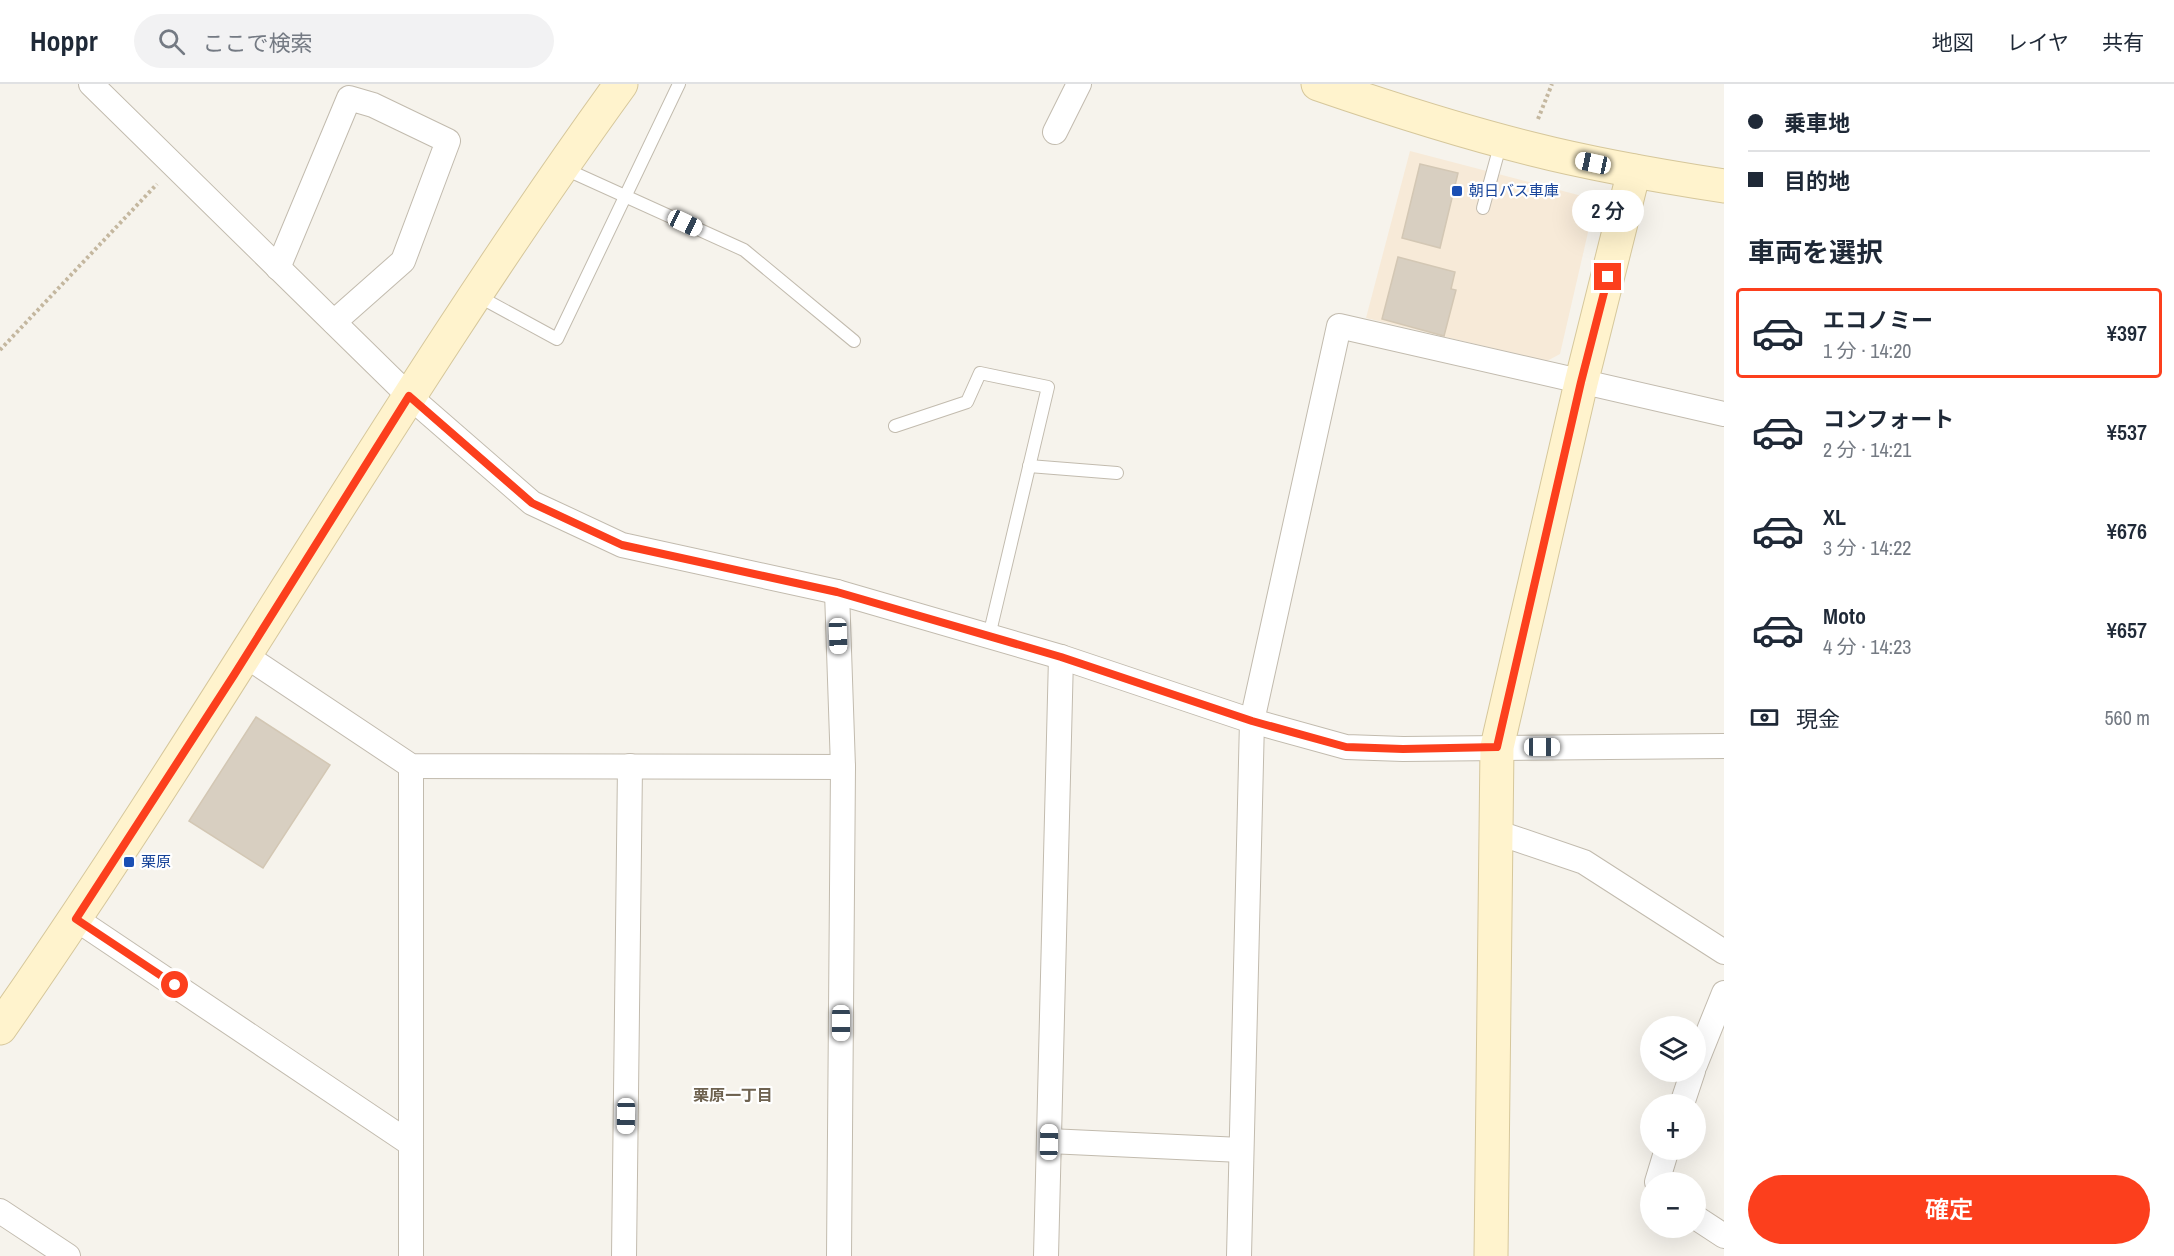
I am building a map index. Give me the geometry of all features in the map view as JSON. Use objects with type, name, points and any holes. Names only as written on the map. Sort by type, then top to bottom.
[{"type":"street","points":[[90,84],[409,396],[532,503],[622,545],[837,592],[1061,657],[1252,721],[1346,747],[1403,749],[1724,746]]},
{"type":"street","points":[[0,1028],[76,919],[246,656],[409,396],[561,168],[621,84]]},
{"type":"street","points":[[1055,132],[1079,84]]},
{"type":"street","points":[[1318,84],[1438,124],[1501,141],[1634,171],[1724,186]]},
{"type":"street","points":[[278,268],[349,98],[373,105],[448,141],[403,261],[334,322]]},
{"type":"street","points":[[1491,1256],[1497,747],[1581,382],[1634,171]]},
{"type":"street","points":[[1239,1256],[1252,721],[1339,326],[1724,414]]},
{"type":"street","points":[[837,592],[843,767],[839,1256]]},
{"type":"street","points":[[246,656],[411,766],[843,767]]},
{"type":"street","points":[[1046,1256],[1061,657]]},
{"type":"street","points":[[411,766],[411,1256]]},
{"type":"street","points":[[624,1256],[630,766]]},
{"type":"street","points":[[1496,832],[1584,862],[1724,952]]},
{"type":"street","points":[[76,919],[411,1144]]},
{"type":"street","points":[[1706,1038],[1724,993]]},
{"type":"street","points":[[1049,1142],[1241,1150]]},
{"type":"street","points":[[0,1211],[57,1253]]},
{"type":"street","points":[[1706,1224],[1724,1236]]},
{"type":"lane","points":[[477,296],[557,339],[679,84]]},
{"type":"lane","points":[[1483,208],[1501,141]]},
{"type":"lane","points":[[561,168],[626,195],[744,250],[854,341]]},
{"type":"lane","points":[[896,426],[967,402],[980,373],[1048,387],[989,636]]},
{"type":"lane","points":[[1029,466],[1118,473]]},
{"type":"path","points":[[1538,120],[1552,84]]},
{"type":"path","points":[[0,350],[174,166]]},
{"type":"shaded area","points":[[1410,151],[1582,196],[1592,215],[1560,354],[1547,361],[1366,318]]},
{"type":"building","points":[[1420,164],[1458,173],[1440,248],[1402,238]]},
{"type":"building","points":[[1398,257],[1455,272],[1451,289],[1456,290],[1444,336],[1382,319]]},
{"type":"building","points":[[256,717],[330,765],[263,868],[189,821]]},
{"type":"place","name":"朝日バス車庫","points":[[1457,191]]},
{"type":"place","name":"栗原","points":[[129,862]]},
{"type":"district","name":"栗原一丁目","points":[[733,1095]]},
{"type":"route","points":[[175,985],[76,919],[234,675],[409,396],[532,503],[622,545],[837,592],[1061,657],[1252,721],[1346,747],[1403,749],[1497,747],[1581,382],[1608,277]]}]
